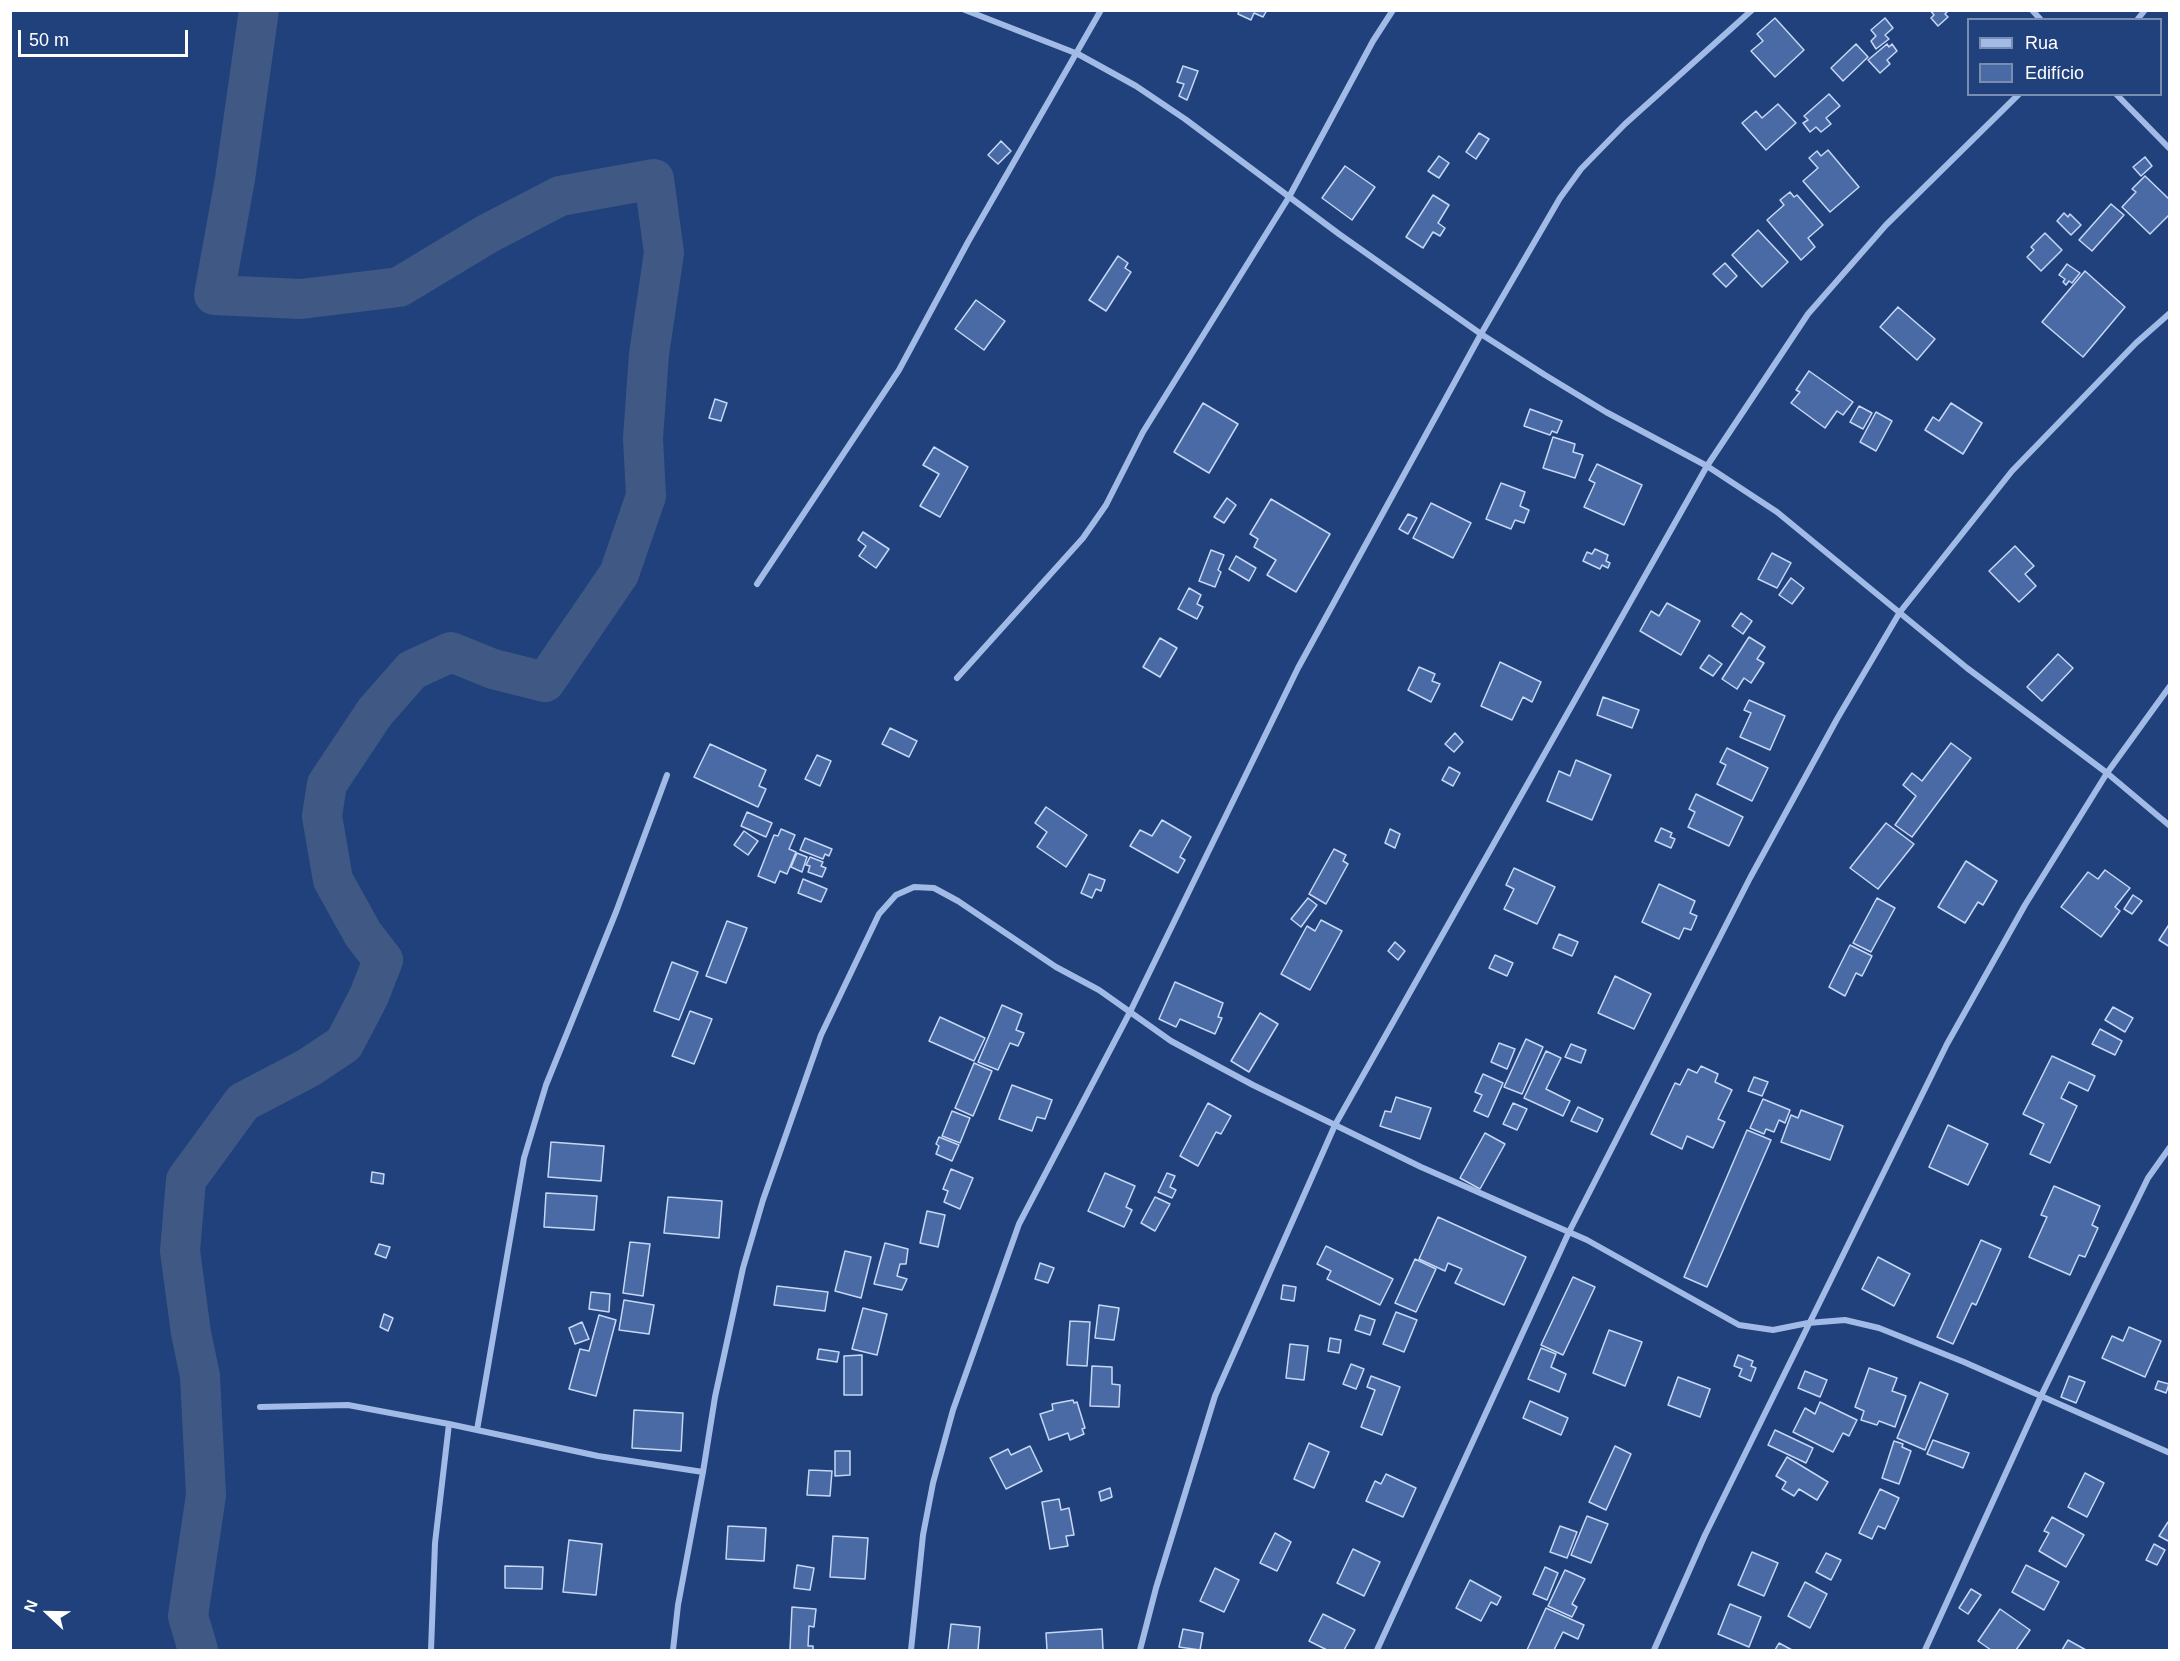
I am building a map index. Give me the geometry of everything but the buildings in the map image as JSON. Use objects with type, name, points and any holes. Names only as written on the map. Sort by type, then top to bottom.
[{"type":"street","points":[[965,10],[1078,54],[1136,86],[1185,119],[1261,174],[1288,197],[1481,334],[1606,412],[1707,466],[1777,512],[1967,669],[2107,773],[2169,826]]},
{"type":"street","points":[[757,584],[899,370],[968,242],[1078,54],[1101,10]]},
{"type":"street","points":[[957,678],[1083,538],[1107,505],[1143,432],[1288,197],[1373,41],[1393,10]]},
{"type":"street","points":[[911,1650],[923,1535],[933,1483],[953,1410],[1019,1224],[1131,1010],[1298,668],[1481,334],[1560,198],[1581,170],[1624,124],[1752,10]]},
{"type":"street","points":[[1140,1650],[1156,1588],[1215,1396],[1335,1125],[1707,466],[1808,314],[1886,225],[2017,96]]},
{"type":"street","points":[[2118,96],[2169,149]]},
{"type":"street","points":[[1377,1650],[1569,1232],[1750,878],[1837,719],[1900,612],[2012,471],[2136,343],[2169,313]]},
{"type":"street","points":[[1654,1650],[1705,1535],[1947,1044],[2025,905],[2107,773],[2169,687]]},
{"type":"street","points":[[477,1430],[527,1147],[546,1086],[616,912],[667,775]]},
{"type":"street","points":[[672,1650],[713,1407],[743,1268],[763,1200],[821,1035],[879,914],[896,895],[914,887],[934,888],[957,901],[1006,936],[1131,1010],[1171,1041],[1253,1086],[1421,1167],[1587,1240],[1739,1325],[1773,1330],[1808,1323],[1845,1320],[1879,1328],[2169,1453]]},
{"type":"street","points":[[1925,1650],[2041,1396],[2148,1178],[2169,1147]]},
{"type":"street","points":[[260,1407],[348,1406],[449,1424],[598,1456],[703,1472]]},
{"type":"street","points":[[431,1650],[435,1543],[449,1424]]},
{"type":"waterway","points":[[198,1650],[188,1616],[206,1495],[200,1376],[191,1333],[180,1251],[186,1180],[243,1102],[308,1068],[344,1044],[369,996],[383,960],[363,934],[333,880],[322,816],[327,784],[375,712],[412,670],[451,652],[493,669],[545,682],[619,574],[646,496],[643,438],[649,354],[664,253],[654,179],[560,196],[487,234],[399,287],[301,299],[214,295],[235,179],[259,10]]}]
